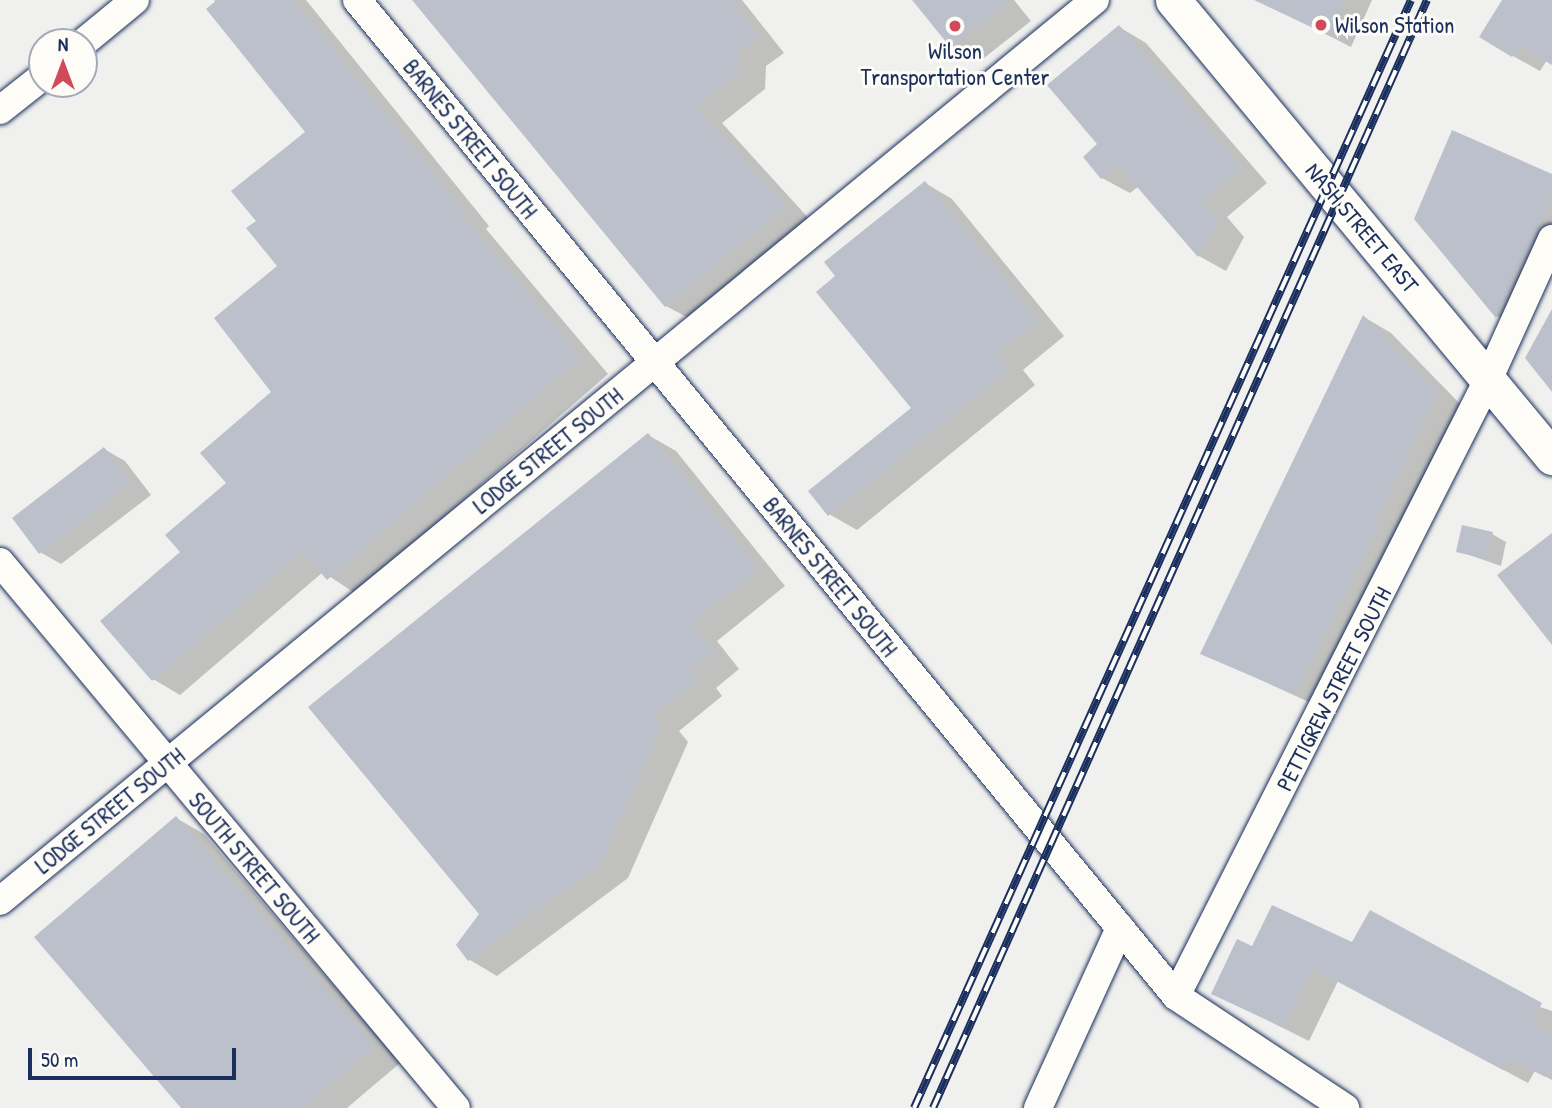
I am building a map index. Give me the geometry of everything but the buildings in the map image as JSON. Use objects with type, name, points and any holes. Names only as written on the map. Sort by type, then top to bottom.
[{"type":"main road","name":"NASH STREET EAST","points":[[1173,0],[1552,457]]},
{"type":"street","points":[[98,30],[135,0]]},
{"type":"street","name":"BARNES STREET SOUTH","points":[[357,0],[1176,996],[1345,1108]]},
{"type":"street","name":"LODGE STREET SOUTH","points":[[0,901],[1095,0]]},
{"type":"street","points":[[0,110],[28,87]]},
{"type":"street","name":"PETTIGREW STREET SOUTH","points":[[1176,996],[1488,380],[1544,276],[1552,239]]},
{"type":"street","name":"SOUTH STREET SOUTH","points":[[0,562],[456,1108]]},
{"type":"street","points":[[1038,1108],[1120,928]]},
{"type":"railway","points":[[914,1108],[1411,0]]},
{"type":"railway","points":[[933,1108],[1427,0]]},
{"type":"place","name":"Wilson Station","points":[[1321,25]]},
{"type":"place","name":"Wilson Transportation Center","points":[[955,26]]}]
